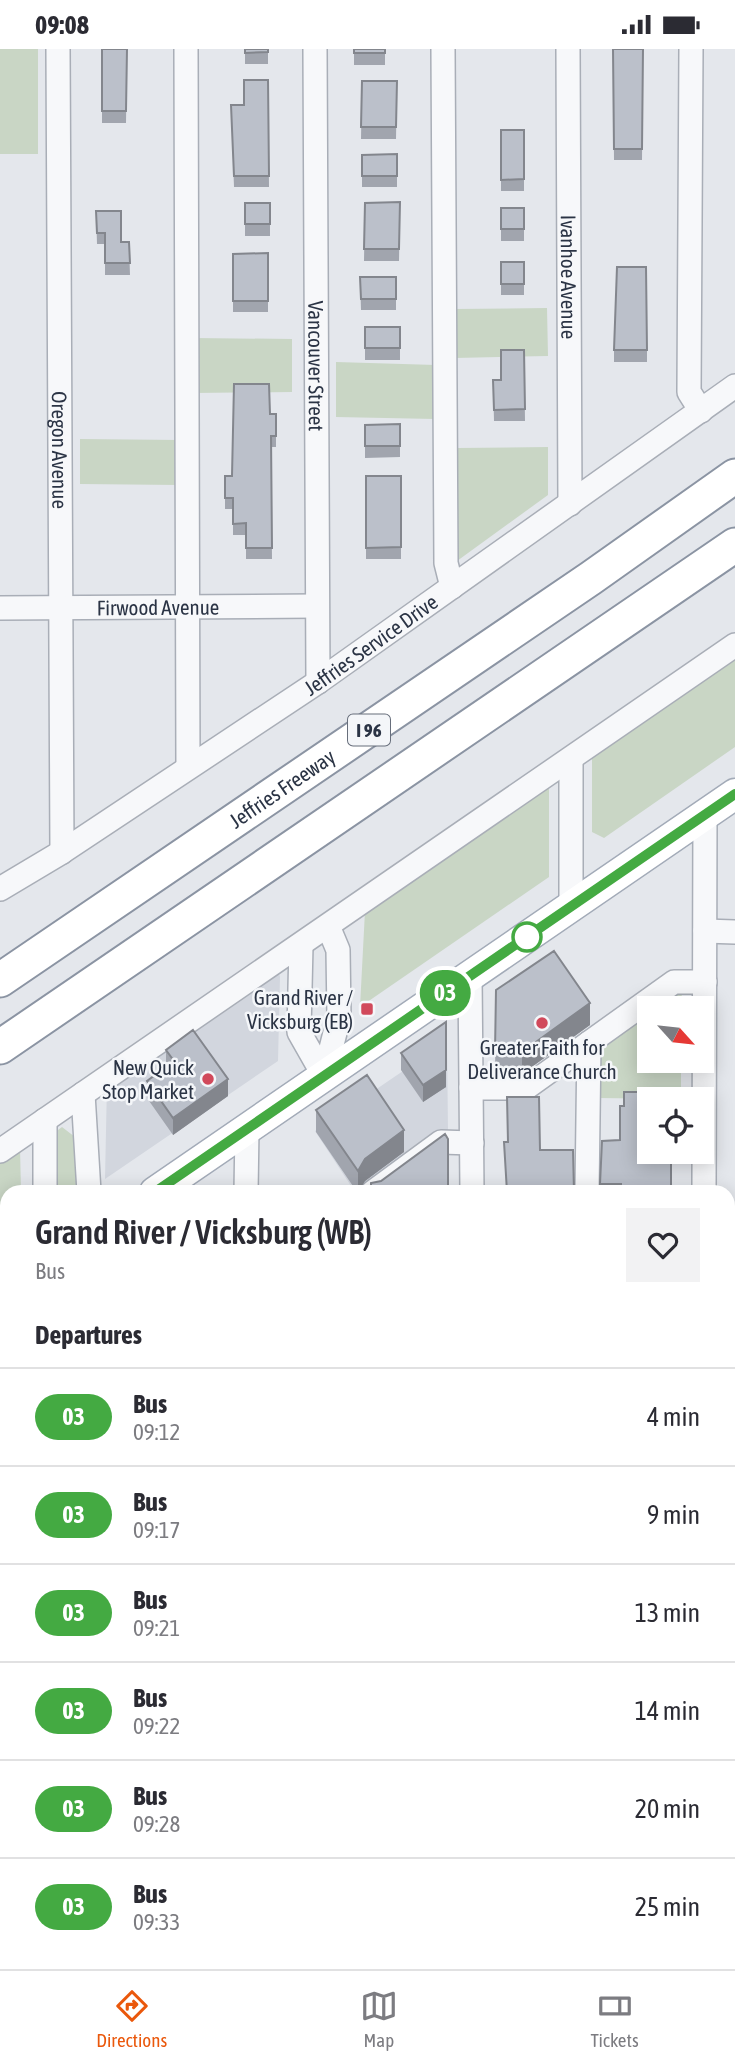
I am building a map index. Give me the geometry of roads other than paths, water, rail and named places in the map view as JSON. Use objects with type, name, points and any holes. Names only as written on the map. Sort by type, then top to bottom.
[{"type":"highway","name":"Jeffries Freeway","points":[[0,980],[735,476]]},
{"type":"highway","name":"I 96","points":[[0,1047],[735,545]]},
{"type":"main road","points":[[165,1185],[735,794]]},
{"type":"street","name":"Oregon Avenue","points":[[58,49],[62,852]]},
{"type":"street","points":[[186,49],[188,767]]},
{"type":"street","name":"Vancouver Street","points":[[315,49],[317,682]]},
{"type":"street","points":[[443,49],[446,563],[452,587]]},
{"type":"street","name":"Ivanhoe Avenue","points":[[568,49],[570,504]]},
{"type":"street","points":[[691,49],[690,392],[701,411]]},
{"type":"street","name":"Jeffries Service Drive","points":[[0,889],[62,852],[317,682],[735,386]]},
{"type":"street","name":"Firwood Avenue","points":[[0,608],[316,606]]},
{"type":"street","points":[[0,1151],[735,645]]},
{"type":"street","points":[[571,759],[571,907]]},
{"type":"street","points":[[704,1185],[705,815]]},
{"type":"street","points":[[324,1076],[339,1017],[338,950],[328,926]]},
{"type":"street","points":[[705,932],[735,932]]},
{"type":"street","points":[[301,945],[299,1032],[324,1076]]},
{"type":"street","points":[[470,976],[472,1185]]},
{"type":"street","points":[[471,1088],[526,1088],[674,982],[705,982]]},
{"type":"street","points":[[587,1185],[589,1043]]},
{"type":"street","points":[[83,1094],[89,1185]]},
{"type":"street","points":[[45,1121],[45,1185]]},
{"type":"street","points":[[246,1185],[247,1129]]},
{"type":"street","points":[[382,1185],[440,1142],[472,1143]]},
{"type":"place","name":"Grand River / Vicksburg (EB)","points":[[367,1009]]},
{"type":"place","name":"Greater Faith for Deliverance Church","points":[[542,1023]]},
{"type":"place","name":"New Quick Stop Market","points":[[208,1079]]}]
